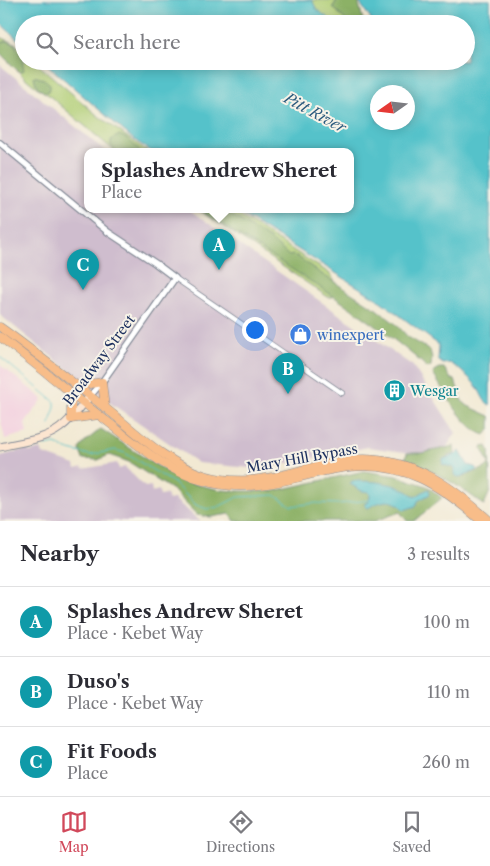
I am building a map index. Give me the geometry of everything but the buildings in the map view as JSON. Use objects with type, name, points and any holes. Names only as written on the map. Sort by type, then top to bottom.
[{"type":"highway","name":"Mary Hill Bypass","points":[[0,327],[167,457],[192,471],[228,480],[249,480],[349,460],[364,459],[396,463],[429,474],[450,487],[490,521]]},
{"type":"highway","name":"Mary Hill Bypass","points":[[0,338],[154,458],[176,471],[204,482],[238,487],[266,485],[348,467],[378,467],[408,473],[426,480],[447,492],[481,521]]},
{"type":"highway","points":[[77,386],[102,382],[105,408]]},
{"type":"highway","points":[[68,390],[71,402],[71,419],[99,415]]},
{"type":"main road","name":"Broadway Street","points":[[0,447],[47,435],[61,428],[90,396]]},
{"type":"street","points":[[0,143],[84,212]]},
{"type":"street","points":[[85,213],[108,232],[342,393]]},
{"type":"street","name":"Broadway Street","points":[[90,396],[102,382],[175,278]]},
{"type":"shaded area","points":[[0,65],[101,148],[84,148],[84,213],[194,213],[413,366],[456,433],[440,457],[368,447],[260,469],[198,463],[106,400],[0,315]]},
{"type":"shaded area","points":[[0,365],[43,399],[25,423],[27,433],[5,439],[0,418]]},
{"type":"shaded area","points":[[28,449],[29,452],[41,449],[43,454],[75,465],[76,469],[117,463],[119,469],[125,467],[145,487],[151,486],[152,492],[159,490],[160,496],[166,494],[168,500],[174,499],[200,521],[0,521],[0,456]]},
{"type":"green space","points":[[282,0],[337,0],[333,7],[341,15],[301,15]]},
{"type":"green space","points":[[337,0],[358,0],[362,15],[341,15],[333,7]]},
{"type":"green space","points":[[0,37],[15,43],[15,68],[0,53]]},
{"type":"green space","points":[[7,41],[15,44],[15,68],[0,53],[0,43]]},
{"type":"green space","points":[[17,70],[44,70],[97,115],[143,148],[110,148]]},
{"type":"green space","points":[[34,76],[44,79],[50,84],[50,89],[46,93],[37,86]]},
{"type":"green space","points":[[119,135],[126,138],[138,148],[113,148],[111,140]]},
{"type":"green space","points":[[203,213],[235,213],[329,273],[336,283],[333,297],[328,297]]},
{"type":"green space","points":[[205,213],[228,213],[271,240],[289,256],[298,257],[375,308],[396,324],[408,337],[430,350],[431,366],[428,368],[402,346],[346,305]]},
{"type":"green space","points":[[439,368],[444,368],[451,379],[455,380],[462,401],[468,406],[490,416],[490,429],[485,435],[477,431],[462,418],[433,374]]},
{"type":"green space","points":[[101,429],[185,482],[221,490],[274,491],[364,471],[397,476],[427,486],[442,498],[414,521],[407,521],[400,512],[375,521],[235,521],[230,514],[211,517],[197,515],[174,491],[129,462],[109,455],[98,460],[83,459],[79,449]]},
{"type":"green space","points":[[454,446],[455,454],[448,456],[442,464],[454,468],[454,473],[460,478],[485,468],[489,464],[482,449],[482,447],[487,446],[489,450],[490,491],[484,505],[446,479],[405,460],[407,453],[422,453]]},
{"type":"water","points":[[0,0],[312,0],[317,10],[324,15],[15,15],[15,37],[0,23]]},
{"type":"water","name":"Pitt River","points":[[358,0],[490,0],[490,405],[484,400],[478,388],[465,374],[450,363],[443,364],[438,360],[439,345],[379,300],[239,213],[354,213],[354,148],[146,148],[133,139],[53,70],[475,70],[475,15],[368,15]]},
{"type":"water","points":[[460,451],[468,465],[475,467],[477,470],[460,478],[455,475],[454,468],[442,464],[443,459],[453,456]]},
{"type":"water","points":[[352,481],[393,485],[415,497],[429,489],[430,494],[418,501],[416,506],[404,510],[396,503],[387,501],[368,508],[365,506],[365,503],[369,502],[369,492],[362,491],[350,484]]},
{"type":"waterway","points":[[0,357],[55,402],[50,424]]},
{"type":"waterway","points":[[45,446],[55,444],[69,450],[90,455],[115,450],[125,453],[174,483],[196,505],[207,509],[218,507],[238,497],[275,495],[291,506],[316,503],[338,504],[370,500]]},
{"type":"place","name":"Splashes Andrew Sheret","points":[[219,270]]},
{"type":"place","name":"Fit Foods","points":[[83,290]]},
{"type":"place","name":"winexpert","points":[[301,335]]},
{"type":"place","name":"Wesgar","points":[[394,391]]},
{"type":"place","name":"Duso's","points":[[288,394]]}]
